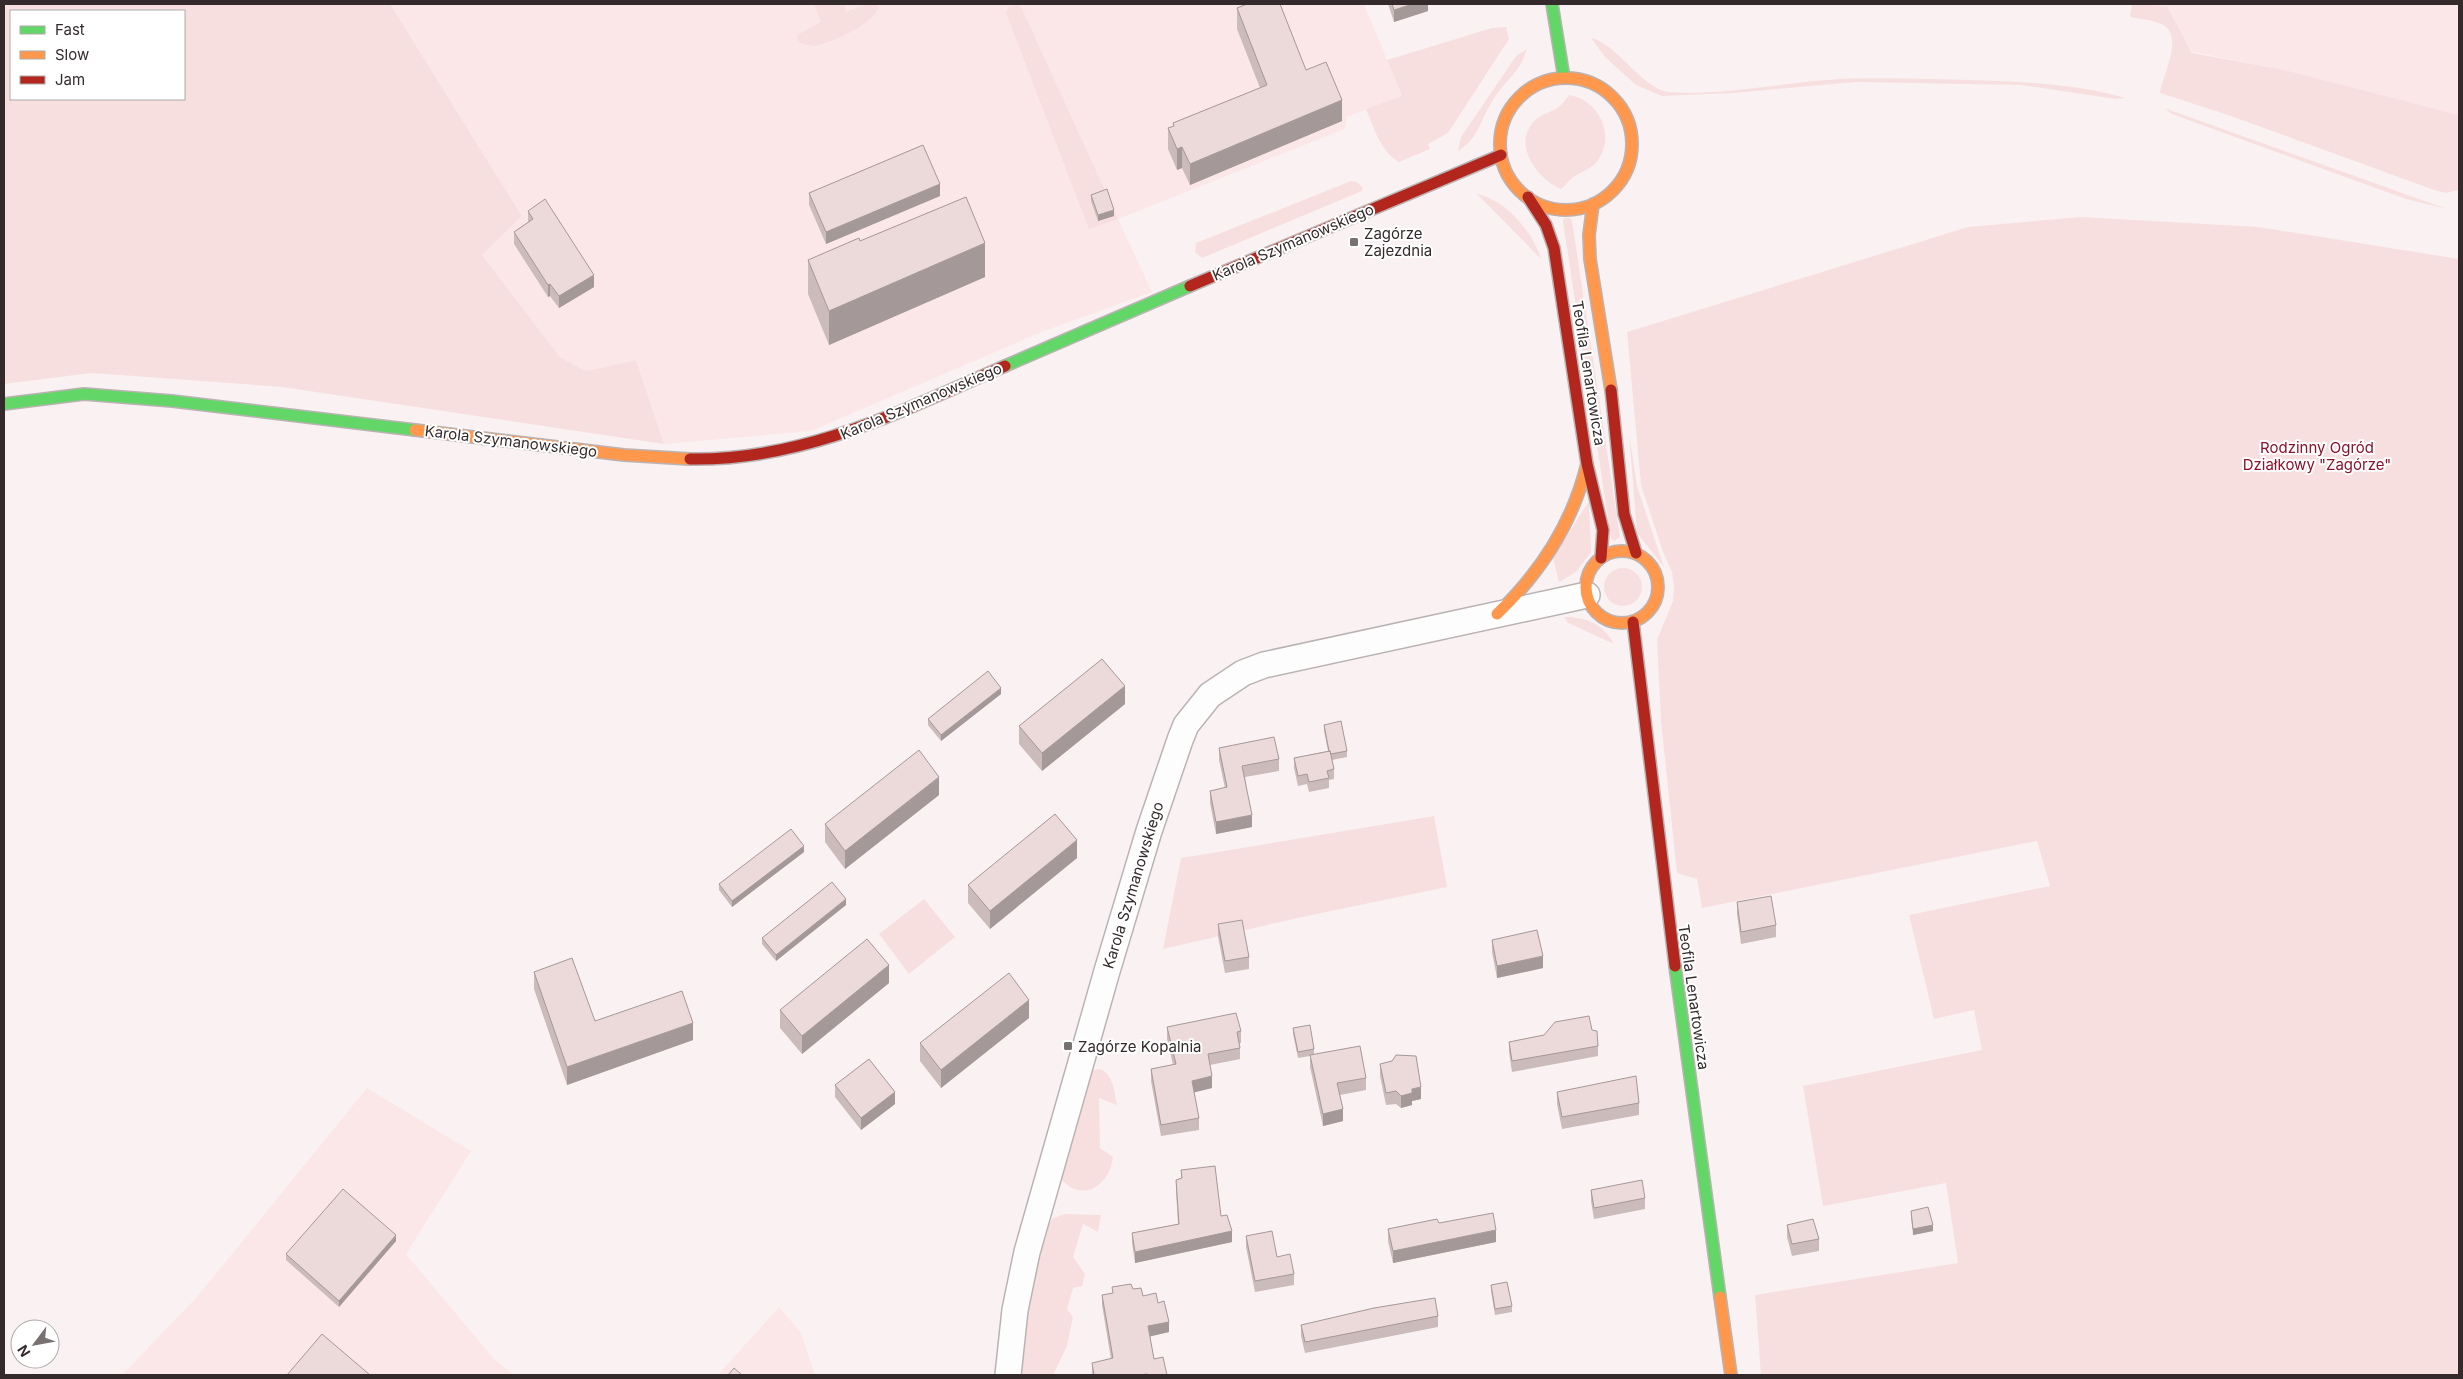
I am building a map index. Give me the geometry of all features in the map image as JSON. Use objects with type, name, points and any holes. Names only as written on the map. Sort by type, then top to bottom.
[{"type":"street","points":[[1552,4],[1564,78]]},
{"type":"street","points":[[1564,78],[1583,81],[1602,88],[1621,107],[1631,132],[1631,153],[1625,174],[1611,192],[1593,204],[1573,209],[1553,209],[1528,197],[1511,179],[1501,155],[1502,127],[1515,102],[1537,85],[1564,78]]},
{"type":"street","name":"Karola Szymanowskiego","points":[[4,404],[84,394],[172,402],[624,455],[676,458],[719,458],[799,446],[835,438],[867,426],[1177,291],[1501,155]]},
{"type":"street","name":"Teofila Lenartowicza","points":[[1528,197],[1546,225],[1554,248],[1587,462],[1602,530],[1601,558]]},
{"type":"street","name":"Teofila Lenartowicza","points":[[1593,204],[1589,235],[1590,259],[1618,445],[1622,497],[1628,533],[1636,554]]},
{"type":"street","points":[[1497,614],[1526,584],[1564,525],[1581,490],[1587,462]]},
{"type":"street","points":[[1615,552],[1636,554],[1647,560],[1656,573],[1658,592],[1650,611],[1633,622],[1618,623],[1608,621],[1594,610],[1587,595],[1586,580],[1590,571],[1601,558],[1615,552]]},
{"type":"street","name":"Karola Szymanowskiego","points":[[1008,1375],[1015,1310],[1027,1252],[1149,831],[1186,725],[1210,694],[1243,673],[1264,665],[1587,595]]},
{"type":"street","name":"Teofila Lenartowicza","points":[[1633,622],[1665,894],[1731,1375]]},
{"type":"shaded area","points":[[390,4],[1364,4],[1402,96],[1347,117],[1345,129],[1118,219],[1152,292],[1044,331],[811,431],[664,444],[636,360],[586,371],[560,357],[482,255],[522,216]]},
{"type":"shaded area","points":[[2153,4],[2459,4],[2459,115],[2285,70],[2192,52],[2167,6]]},
{"type":"shaded area","points":[[367,1088],[471,1151],[406,1254],[494,1359],[514,1375],[122,1375],[197,1297]]},
{"type":"shaded area","points":[[779,1307],[801,1333],[815,1375],[718,1375]]},
{"type":"green space","points":[[4,4],[390,4],[522,216],[482,255],[560,357],[586,371],[636,360],[664,444],[282,387],[92,373],[4,384]]},
{"type":"green space","points":[[814,4],[844,4],[847,12],[865,4],[876,4],[879,7],[876,13],[861,26],[832,41],[814,46],[800,43],[797,38],[799,34],[821,22]]},
{"type":"green space","points":[[1016,4],[1021,7],[1118,219],[1089,229],[1006,13],[1008,8]]},
{"type":"green space","points":[[2132,4],[2167,6],[2192,53],[2285,70],[2459,115],[2459,190],[2446,193],[2434,190],[2228,115],[2160,93],[2171,56],[2172,37],[2168,29],[2161,24],[2130,17]]},
{"type":"green space","points":[[1506,27],[1509,39],[1448,133],[1428,144],[1430,149],[1399,162],[1392,157],[1378,138],[1366,109],[1402,96],[1387,60],[1492,28]]},
{"type":"green space","points":[[1591,38],[1600,41],[1610,48],[1648,82],[1658,89],[1668,92],[1728,91],[1807,82],[1869,78],[2008,81],[2080,88],[2126,98],[2116,99],[2021,85],[1855,82],[1734,93],[1662,96],[1636,85],[1605,57]]},
{"type":"green space","points":[[1527,49],[1516,70],[1493,100],[1471,140],[1458,151],[1461,137],[1516,56]]},
{"type":"green space","points":[[1569,95],[1579,98],[1594,109],[1604,126],[1605,136],[1601,155],[1596,163],[1573,177],[1561,189],[1543,177],[1536,169],[1526,150],[1526,140],[1528,129],[1535,120],[1559,107]]},
{"type":"green space","points":[[2164,108],[2447,209],[2406,199],[2172,114]]},
{"type":"green space","points":[[1351,181],[1357,182],[1363,188],[1362,191],[1202,258],[1195,252],[1196,243]]},
{"type":"green space","points":[[1477,194],[1488,197],[1498,203],[1517,219],[1532,239],[1541,259]]},
{"type":"green space","name":"Rodzinny Ogród Działkowy \"Zagórze\"","points":[[2081,217],[2259,227],[2459,259],[2459,1375],[1761,1375],[1755,1295],[1958,1263],[1946,1183],[1823,1206],[1803,1086],[1982,1050],[1974,1010],[1934,1019],[1909,915],[2050,886],[2037,841],[1702,908],[1697,879],[1677,873],[1661,721],[1657,640],[1673,601],[1674,588],[1672,572],[1663,552],[1641,485],[1627,332],[1968,227]]},
{"type":"green space","points":[[1564,218],[1570,218],[1572,221],[1620,537],[1614,541],[1611,538],[1563,222]]},
{"type":"green space","points":[[1629,433],[1637,486],[1664,567],[1637,533]]},
{"type":"green space","points":[[1589,501],[1591,552],[1576,572],[1559,582],[1553,558]]},
{"type":"green space","points":[[1623,568],[1637,573],[1642,587],[1637,601],[1623,606],[1609,601],[1604,587],[1609,573]]},
{"type":"green space","points":[[1564,617],[1579,618],[1594,623],[1610,637],[1614,644],[1568,623]]},
{"type":"green space","points":[[1434,816],[1447,887],[1302,917],[1163,949],[1181,858]]},
{"type":"green space","points":[[924,899],[955,937],[909,974],[879,934]]},
{"type":"green space","points":[[1100,1069],[1111,1079],[1117,1105],[1099,1098],[1100,1148],[1113,1157],[1107,1176],[1101,1183],[1094,1188],[1078,1190],[1069,1186],[1061,1179],[1086,1076],[1092,1070]]},
{"type":"green space","points":[[1065,1214],[1101,1215],[1098,1232],[1083,1224],[1073,1257],[1085,1274],[1082,1286],[1073,1288],[1067,1309],[1073,1317],[1067,1346],[1053,1375],[1016,1375],[1025,1307],[1044,1232],[1053,1218]]},
{"type":"building","points":[[1247,4],[1280,4],[1306,70],[1326,62],[1342,100],[1190,164],[1182,147],[1177,149],[1168,128],[1174,126],[1173,123],[1267,85],[1237,8]]},
{"type":"building","points":[[1392,4],[1413,4],[1394,10]]},
{"type":"building","points":[[923,145],[940,184],[826,232],[809,193]]},
{"type":"building","points":[[1107,189],[1114,210],[1098,215],[1091,195]]},
{"type":"building","points":[[966,197],[985,243],[829,311],[808,260],[859,238],[860,241]]},
{"type":"building","points":[[545,199],[594,275],[559,296],[550,284],[548,285],[514,232],[533,219],[528,211]]},
{"type":"building","points":[[1102,659],[1125,686],[1042,753],[1019,726]]},
{"type":"building","points":[[988,671],[1001,688],[941,735],[928,719]]},
{"type":"building","points":[[1341,721],[1347,751],[1331,754],[1324,725]]},
{"type":"building","points":[[1274,737],[1279,759],[1242,766],[1252,815],[1216,822],[1210,791],[1227,787],[1219,748]]},
{"type":"building","points":[[919,750],[939,777],[845,851],[825,824]]},
{"type":"building","points":[[1330,751],[1334,769],[1327,771],[1329,778],[1309,782],[1307,774],[1298,776],[1294,758]]},
{"type":"building","points":[[1055,814],[1077,840],[990,911],[968,885]]},
{"type":"building","points":[[791,829],[804,846],[732,901],[719,884]]},
{"type":"building","points":[[832,882],[846,899],[776,955],[762,938]]},
{"type":"building","points":[[1771,896],[1776,925],[1741,932],[1737,902]]},
{"type":"building","points":[[1242,920],[1249,957],[1225,961],[1218,924]]},
{"type":"building","points":[[1537,930],[1543,956],[1497,966],[1492,940]]},
{"type":"building","points":[[867,939],[889,965],[802,1036],[780,1010]]},
{"type":"building","points":[[572,958],[595,1021],[682,991],[693,1023],[567,1067],[534,972]]},
{"type":"building","points":[[1009,973],[1029,1000],[941,1070],[920,1043]]},
{"type":"building","points":[[1236,1013],[1241,1031],[1237,1032],[1240,1048],[1208,1054],[1212,1076],[1192,1081],[1199,1118],[1161,1125],[1151,1069],[1176,1064],[1167,1027]]},
{"type":"building","points":[[1589,1016],[1592,1030],[1597,1031],[1598,1046],[1512,1061],[1509,1042],[1544,1035],[1555,1022]]},
{"type":"building","points":[[1310,1025],[1314,1049],[1298,1052],[1293,1028]]},
{"type":"building","points":[[1360,1046],[1366,1078],[1337,1083],[1343,1109],[1323,1114],[1310,1055]]},
{"type":"building","points":[[1396,1055],[1416,1056],[1421,1087],[1412,1089],[1412,1093],[1401,1096],[1396,1091],[1386,1093],[1380,1064],[1392,1061]]},
{"type":"building","points":[[869,1059],[895,1092],[861,1118],[835,1085]]},
{"type":"building","points":[[1636,1076],[1639,1103],[1562,1117],[1557,1092]]},
{"type":"building","points":[[1215,1166],[1221,1216],[1227,1215],[1232,1231],[1135,1252],[1132,1233],[1179,1224],[1176,1180],[1182,1178],[1181,1170]]},
{"type":"building","points":[[1642,1180],[1645,1198],[1594,1208],[1591,1190]]},
{"type":"building","points":[[343,1189],[396,1235],[339,1301],[286,1254]]},
{"type":"building","points":[[1928,1207],[1933,1225],[1913,1229],[1911,1211]]},
{"type":"building","points":[[1493,1213],[1496,1230],[1393,1251],[1388,1229],[1437,1219],[1439,1223]]},
{"type":"building","points":[[1813,1219],[1819,1239],[1792,1244],[1787,1225]]},
{"type":"building","points":[[1272,1231],[1277,1257],[1290,1254],[1294,1274],[1255,1281],[1246,1236]]},
{"type":"building","points":[[1507,1282],[1512,1306],[1495,1309],[1491,1285]]},
{"type":"building","points":[[1131,1284],[1133,1289],[1141,1288],[1143,1296],[1156,1293],[1158,1303],[1164,1301],[1169,1322],[1148,1326],[1154,1359],[1163,1357],[1167,1375],[1094,1375],[1092,1363],[1113,1358],[1102,1295],[1113,1293],[1112,1287]]},
{"type":"building","points":[[1435,1298],[1438,1316],[1305,1342],[1301,1325],[1374,1308]]},
{"type":"building","points":[[322,1334],[370,1375],[287,1375]]},
{"type":"building","points":[[734,1368],[742,1375],[728,1375]]},
{"type":"traffic: fast","points":[[1552,4],[1564,78]]},
{"type":"traffic: fast","points":[[1005,366],[1190,286]]},
{"type":"traffic: fast","points":[[4,404],[84,394],[172,401],[415,430]]},
{"type":"traffic: fast","points":[[1675,966],[1720,1297]]},
{"type":"traffic: slow","points":[[1566,78],[1591,83],[1602,89],[1612,98],[1621,108],[1627,119],[1632,144],[1627,169],[1621,180],[1612,190],[1602,199],[1591,205],[1566,210],[1541,205],[1530,199],[1520,190],[1511,180],[1505,169],[1500,144],[1505,119],[1511,108],[1520,98],[1530,89],[1541,83],[1566,78]]},
{"type":"traffic: slow","points":[[1593,204],[1589,235],[1590,259],[1611,390]]},
{"type":"traffic: slow","points":[[415,430],[624,455],[690,459]]},
{"type":"traffic: slow","points":[[1497,614],[1541,564],[1553,545],[1573,506],[1587,464]]},
{"type":"traffic: slow","points":[[1629,551],[1648,561],[1656,573],[1658,587],[1656,601],[1648,613],[1636,621],[1615,623],[1596,613],[1588,601],[1586,580],[1596,561],[1608,553],[1629,551]]},
{"type":"traffic: slow","points":[[1720,1297],[1731,1375]]},
{"type":"traffic: jam","points":[[1190,286],[1501,155]]},
{"type":"traffic: jam","points":[[1528,197],[1546,225],[1554,248],[1587,464],[1603,530],[1601,558]]},
{"type":"traffic: jam","points":[[690,459],[732,457],[773,452],[813,442],[891,415],[1005,366]]},
{"type":"traffic: jam","points":[[1611,390],[1624,514],[1636,553]]},
{"type":"traffic: jam","points":[[1633,622],[1675,966]]},
{"type":"place","name":"Zagórze Zajezdnia","points":[[1354,242]]},
{"type":"place","name":"Zagórze Kopalnia","points":[[1068,1046]]}]
